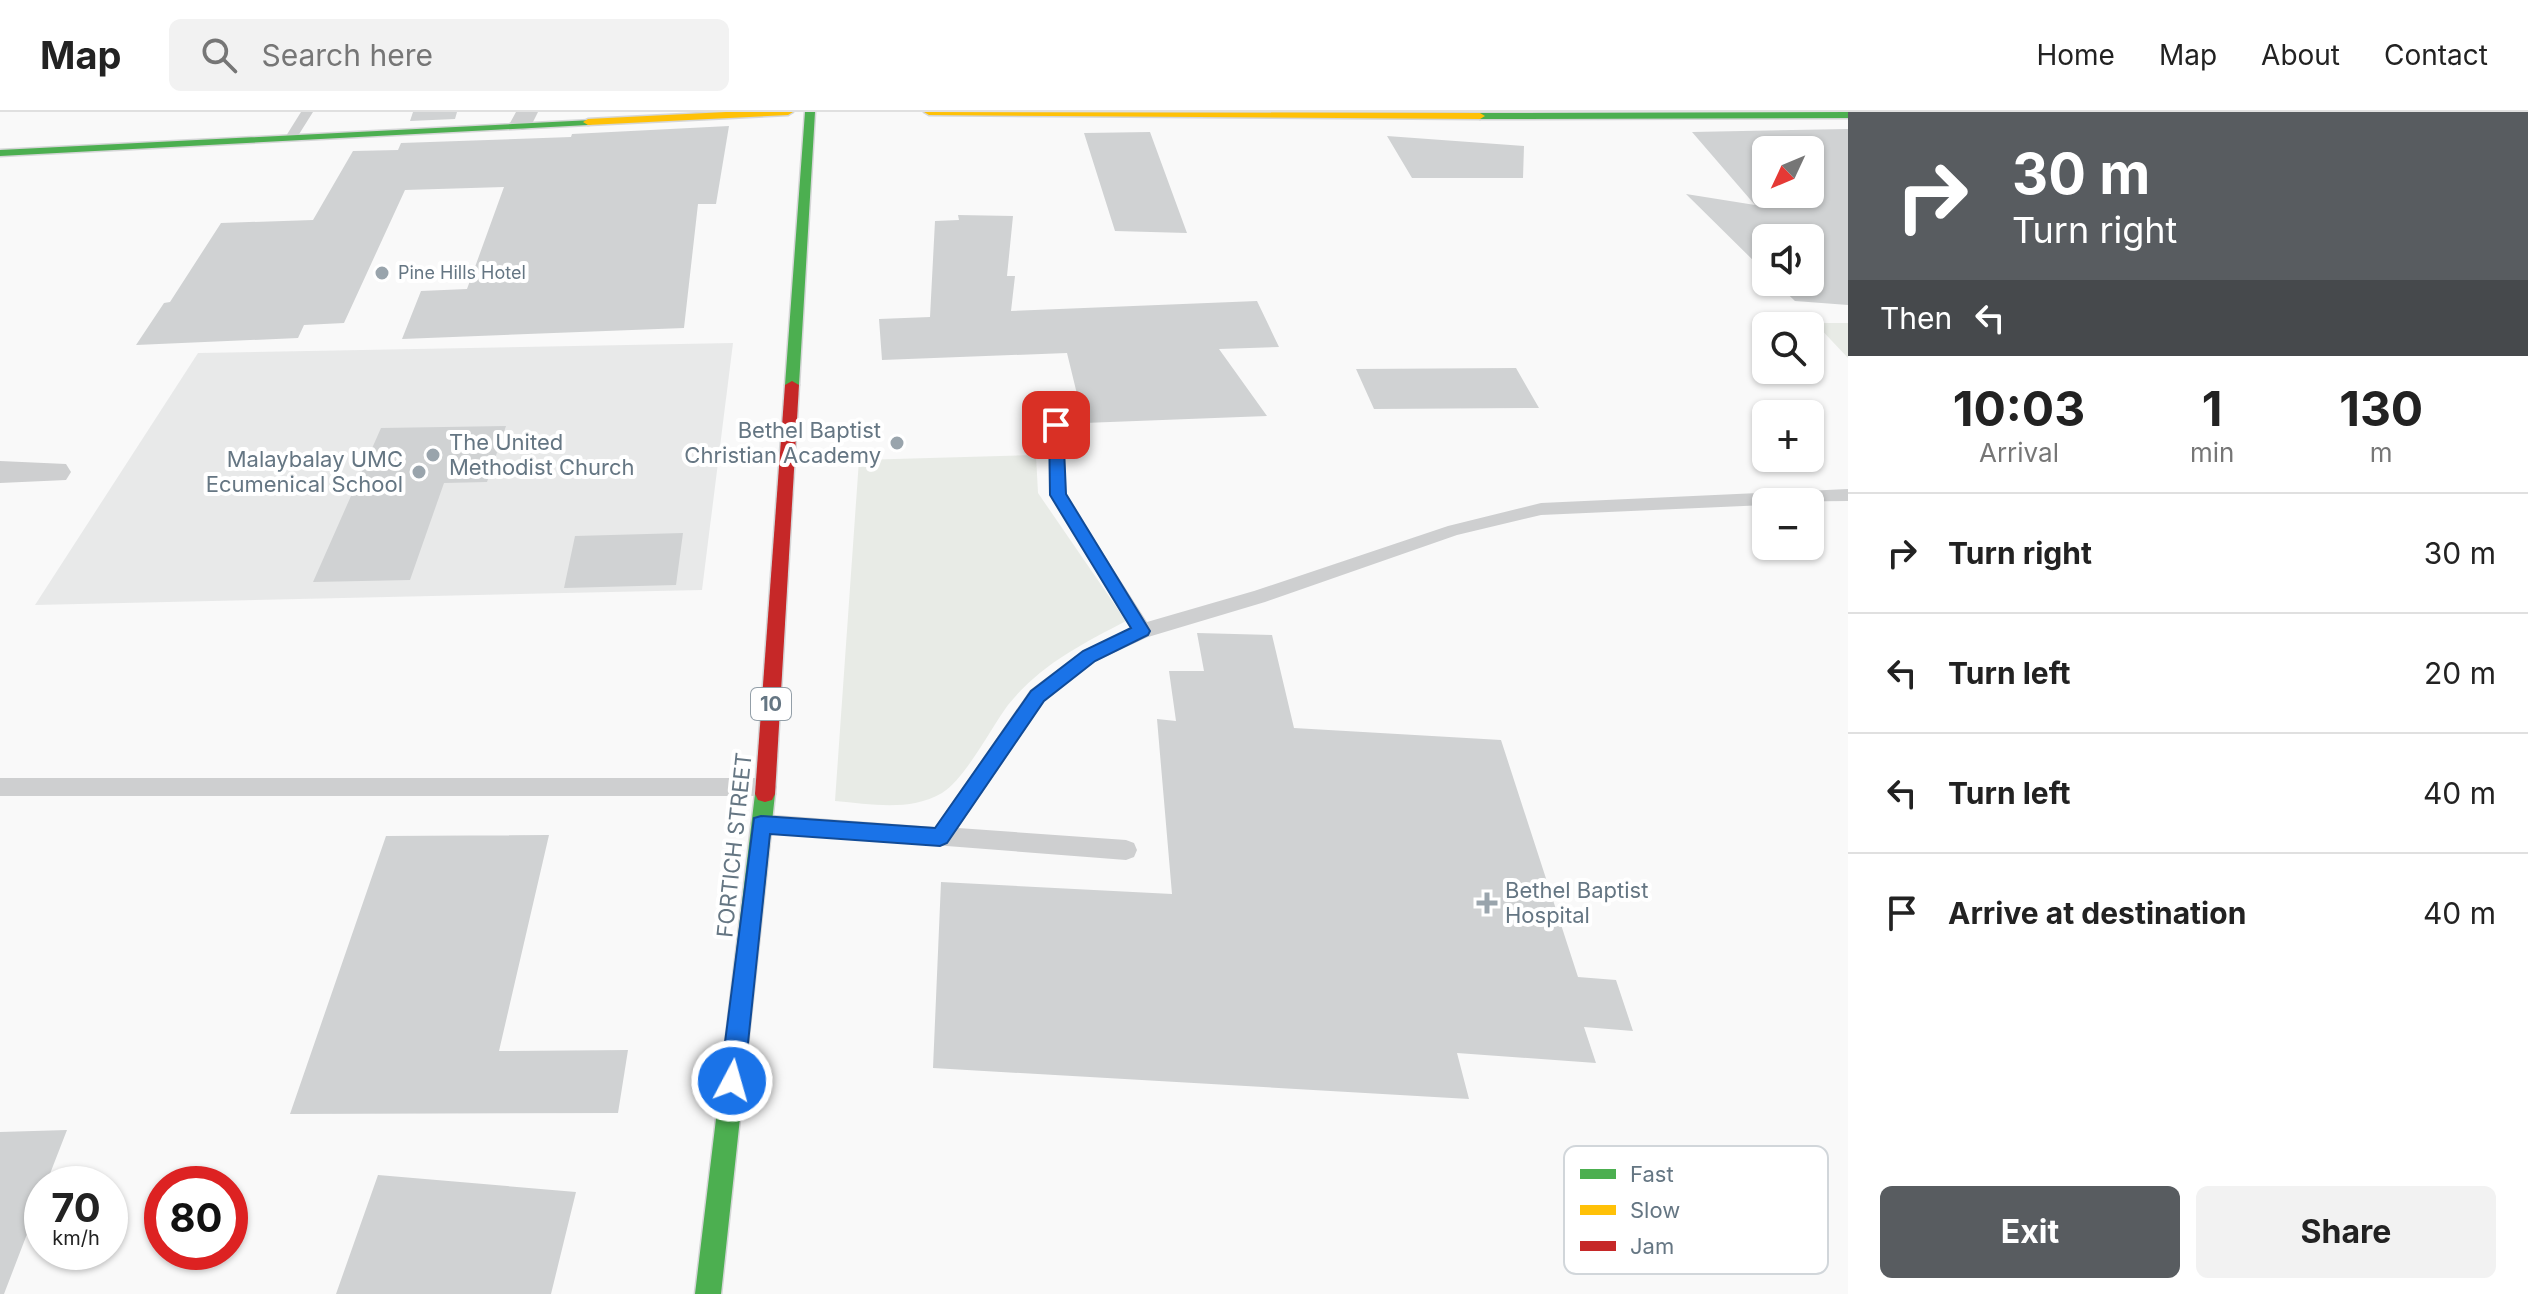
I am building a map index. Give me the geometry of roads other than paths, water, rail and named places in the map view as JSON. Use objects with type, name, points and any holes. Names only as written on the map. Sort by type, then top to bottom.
[{"type":"main road","points":[[0,153],[292,136],[524,118],[788,112]]},
{"type":"main road","name":"FORTICH STREET","points":[[708,1294],[766,787],[810,112]]},
{"type":"main road","points":[[929,112],[1280,117],[1848,115]]},
{"type":"street","points":[[0,472],[54,472]]},
{"type":"lane","points":[[292,136],[307,112]]},
{"type":"lane","points":[[1056,425],[1058,495],[1142,631]]},
{"type":"lane","points":[[940,837],[1037,696],[1089,656],[1142,631],[1258,597],[1454,530],[1541,509],[1848,495]]},
{"type":"lane","points":[[0,787],[766,787]]},
{"type":"lane","points":[[761,824],[1126,850]]},
{"type":"place","name":"Pine Hills Hotel","points":[[382,273]]},
{"type":"place","name":"Bethel Baptist Christian Academy","points":[[897,443]]},
{"type":"place","name":"The United Methodist Church","points":[[433,455]]},
{"type":"place","name":"Malaybalay UMC Ecumenical School","points":[[419,472]]},
{"type":"place","name":"Bethel Baptist Hospital","points":[[1487,903]]}]
